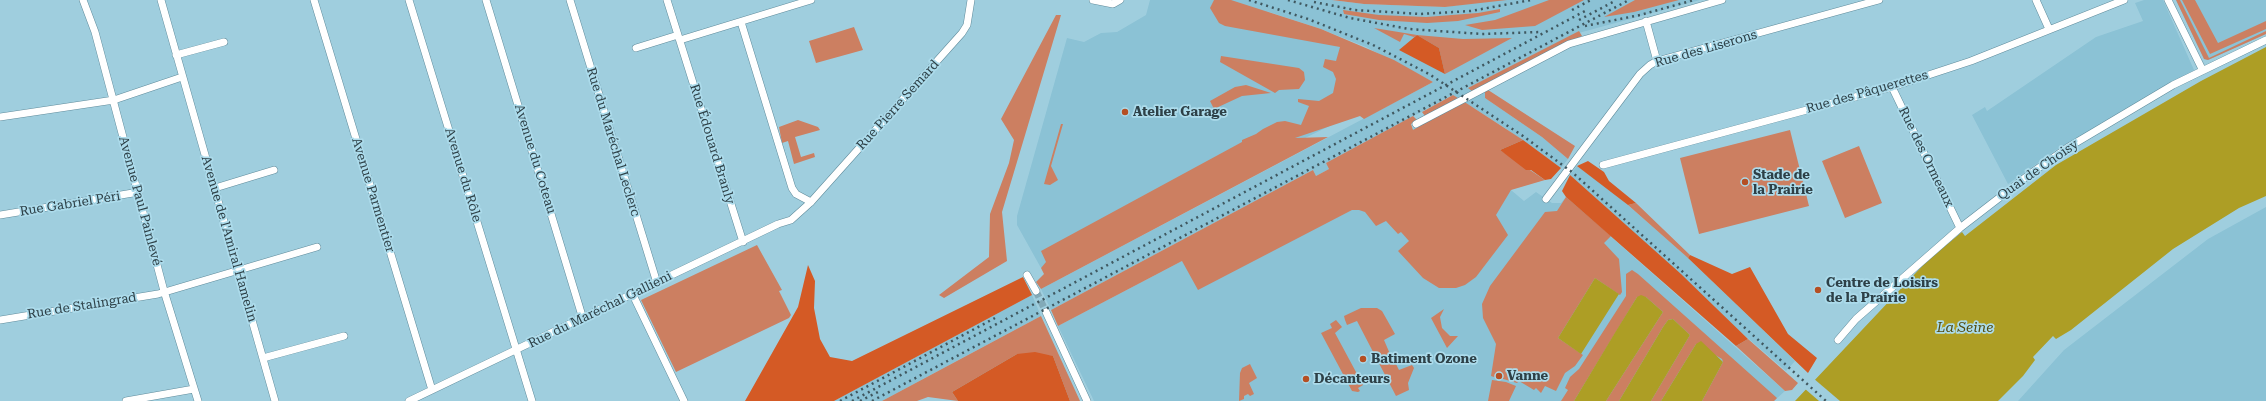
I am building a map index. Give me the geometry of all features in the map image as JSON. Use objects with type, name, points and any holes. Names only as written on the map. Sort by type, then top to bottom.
[{"type":"street","name":"Avenue Paul Painlevé","points":[[83,0],[95,32],[139,192],[164,291],[198,401]]},
{"type":"street","name":"Avenue de l'Amiral Hamelin","points":[[161,0],[275,401]]},
{"type":"street","name":"Avenue Parmentier","points":[[314,0],[432,390]]},
{"type":"street","name":"Avenue du Rôle","points":[[409,0],[532,401]]},
{"type":"street","name":"Avenue du Coteau","points":[[486,0],[584,319]]},
{"type":"street","name":"Rue du Maréchal Leclerc","points":[[570,0],[657,283]]},
{"type":"street","points":[[667,0],[680,41]]},
{"type":"street","points":[[636,48],[680,41],[811,0]]},
{"type":"street","name":"Rue Pierre Semard","points":[[791,220],[811,202],[962,33],[967,25],[971,0]]},
{"type":"street","points":[[1093,0],[1113,4],[1120,0]]},
{"type":"street","points":[[1416,124],[1569,44],[1722,0]]},
{"type":"street","name":"Rue des Liserons","points":[[1546,199],[1640,74],[1656,61],[1879,0]]},
{"type":"street","points":[[2036,0],[2049,29]]},
{"type":"street","name":"Rue des Pâquerettes","points":[[1603,164],[1892,87],[1971,62],[2049,29],[2124,0]]},
{"type":"street","points":[[2168,0],[2202,70]]},
{"type":"street","points":[[1646,21],[1656,61]]},
{"type":"street","points":[[741,22],[792,188],[796,194],[811,202]]},
{"type":"street","name":"Quai de Choisy","points":[[1838,340],[1856,319],[1960,228],[2030,174],[2067,148],[2202,70],[2266,40]]},
{"type":"street","name":"Rue Édouard Branly","points":[[680,41],[742,242]]},
{"type":"street","points":[[176,55],[224,42]]},
{"type":"street","points":[[0,117],[114,100],[182,77]]},
{"type":"street","name":"Rue des Ormeaux","points":[[1892,87],[1960,228]]},
{"type":"street","points":[[215,188],[274,170]]},
{"type":"street","name":"Rue Gabriel Péri","points":[[0,215],[139,192]]},
{"type":"street","name":"Rue du Maréchal Gallieni","points":[[409,401],[791,220]]},
{"type":"street","name":"Rue de Stalingrad","points":[[0,320],[158,294],[238,269],[317,247]]},
{"type":"street","points":[[1027,275],[1036,291]]},
{"type":"street","points":[[633,295],[684,401]]},
{"type":"street","points":[[1046,312],[1087,401]]},
{"type":"street","points":[[263,358],[344,336]]},
{"type":"street","points":[[126,401],[194,388]]},
{"type":"shaded area","points":[[1150,0],[1332,0],[1364,4],[1445,7],[1495,0],[1700,0],[1575,34],[1486,82],[1485,98],[1542,137],[1568,159],[1561,168],[1505,128],[1453,95],[1326,163],[1329,169],[1316,176],[1313,170],[1051,310],[1041,289],[1433,82],[1366,47],[1321,29],[1266,11],[1423,80],[1041,268],[1017,225],[1017,216],[1067,38],[1084,42],[1101,33],[1117,32],[1146,15]]},
{"type":"shaded area","points":[[1214,0],[1231,0],[1321,29],[1394,60],[1433,82],[1364,119],[1360,116],[1295,138],[1328,137],[1041,289],[1036,282],[1044,274],[1041,268],[1046,262],[1041,251],[1277,122],[1285,121],[1301,125],[1309,106],[1298,102],[1298,99],[1319,101],[1333,93],[1336,79],[1333,72],[1323,67],[1325,59],[1336,61],[1340,47],[1225,26],[1219,23],[1210,8]]},
{"type":"shaded area","points":[[1332,0],[1507,0],[1445,7],[1364,4]]},
{"type":"shaded area","points":[[1549,0],[1584,0],[1535,26],[1482,30],[1465,25],[1495,20]]},
{"type":"shaded area","points":[[1635,0],[1679,0],[1634,12],[1604,17]]},
{"type":"shaded area","points":[[2144,0],[2163,0],[2194,70],[2056,150],[2008,184],[1972,115],[1985,107],[1987,111],[2096,37],[2143,21],[2135,3]]},
{"type":"shaded area","points":[[2176,0],[2266,0],[2266,34],[2208,60],[2204,59]]},
{"type":"shaded area","points":[[2176,0],[2180,0],[2209,58],[2266,31],[2266,34],[2208,60],[2204,59]]},
{"type":"shaded area","points":[[2182,0],[2195,0],[2218,43],[2266,21],[2266,29],[2210,54]]},
{"type":"shaded area","points":[[1500,9],[1500,12],[1458,21],[1427,23],[1379,20],[1344,14],[1343,10],[1379,15],[1426,17],[1478,13]]},
{"type":"shaded area","points":[[1056,15],[1061,15],[1002,212],[1007,261],[944,298],[939,295],[989,257],[990,214],[1009,163],[1014,140],[1001,119]]},
{"type":"shaded area","points":[[854,27],[863,50],[816,63],[809,41]]},
{"type":"shaded area","points":[[1374,28],[1417,35],[1414,37],[1404,34],[1400,42]]},
{"type":"shaded area","points":[[1579,31],[1582,36],[1472,91],[1468,88]]},
{"type":"shaded area","points":[[1417,35],[1463,39],[1512,38],[1445,74],[1439,48]]},
{"type":"shaded area","points":[[1417,35],[1439,48],[1445,74],[1399,50]]},
{"type":"shaded area","points":[[1221,56],[1299,68],[1304,72],[1305,80],[1299,89],[1279,90],[1275,93],[1220,62]]},
{"type":"shaded area","points":[[1246,85],[1271,93],[1242,96],[1214,109],[1210,101],[1235,87]]},
{"type":"shaded area","points":[[1485,88],[1575,146],[1568,159],[1542,137],[1485,98]]},
{"type":"shaded area","points":[[1453,95],[1458,98],[1425,116],[1422,112]]},
{"type":"shaded area","points":[[1463,101],[1523,140],[1500,150],[1545,180],[1511,190],[1496,215],[1508,235],[1476,277],[1465,285],[1456,288],[1439,288],[1423,278],[1398,251],[1409,241],[1401,232],[1398,234],[1386,221],[1376,226],[1365,212],[1352,210],[1198,290],[1182,261],[1058,326],[1051,310],[1313,170],[1316,176],[1329,169],[1326,163],[1413,116],[1417,120],[1411,124],[1413,130]]},
{"type":"shaded area","points":[[1448,109],[1526,170],[1511,190],[1524,201],[1536,192],[1552,203],[1561,203],[1566,197],[1785,391],[1774,401],[1094,401],[1058,326],[1182,261]]},
{"type":"shaded area","points":[[798,120],[818,127],[820,130],[795,137],[801,157],[814,153],[815,157],[794,164],[788,141],[782,143],[779,127]]},
{"type":"shaded area","points":[[1061,124],[1063,124],[1051,166],[1058,180],[1050,185],[1044,184]]},
{"type":"shaded area","name":"Stade de la Prairie","points":[[1790,130],[1809,206],[1699,234],[1680,158]]},
{"type":"shaded area","points":[[1523,140],[1561,168],[1551,179],[1545,180],[1531,170],[1526,170],[1500,150]]},
{"type":"shaded area","points":[[1859,146],[1882,203],[1845,218],[1822,161]]},
{"type":"shaded area","points":[[1588,161],[1604,172],[1609,181],[1636,203],[1628,205],[1577,166]]},
{"type":"shaded area","points":[[1577,166],[1612,191],[1688,258],[1795,361],[1786,371],[1679,279],[1570,175]]},
{"type":"shaded area","points":[[1570,175],[1681,274],[1748,339],[1736,346],[1566,197],[1562,191]]},
{"type":"shaded area","points":[[1566,197],[1611,236],[1604,243],[1619,259],[1622,292],[1620,295],[1595,278],[1558,338],[1583,355],[1575,366],[1565,373],[1556,391],[1545,386],[1541,393],[1536,388],[1534,390],[1519,381],[1517,383],[1500,378],[1501,374],[1497,374],[1497,378],[1491,376],[1496,344],[1483,318],[1482,304],[1490,286],[1545,212],[1557,211]]},
{"type":"shaded area","points":[[1636,203],[1690,255],[1688,258],[1628,205]]},
{"type":"shaded area","points":[[2266,207],[2266,401],[2018,401],[2064,350],[2208,239]]},
{"type":"shaded area","points":[[757,245],[782,290],[779,291],[791,315],[789,318],[676,372],[641,300]]},
{"type":"shaded area","points":[[1690,255],[1732,274],[1750,267],[1788,334],[1817,358],[1808,373],[1688,258]]},
{"type":"shaded area","points":[[808,265],[815,281],[814,308],[820,339],[830,357],[852,361],[1023,277],[1032,295],[834,401],[745,401],[798,307]]},
{"type":"shaded area","points":[[1632,270],[1777,398],[1774,401],[1702,401],[1723,362],[1722,359],[1696,344],[1661,401],[1651,401],[1690,335],[1673,319],[1668,320],[1663,327],[1619,401],[1606,401],[1663,312],[1646,297],[1637,297],[1574,401],[1561,401],[1568,390],[1565,388],[1570,377],[1579,369],[1626,296],[1626,274]]},
{"type":"shaded area","points":[[1032,295],[1041,316],[882,401],[834,401]]},
{"type":"shaded area","points":[[1361,308],[1377,308],[1382,311],[1395,334],[1384,340],[1390,354],[1399,356],[1394,360],[1399,370],[1412,365],[1414,368],[1408,383],[1409,390],[1396,396],[1357,321],[1347,325],[1344,316]]},
{"type":"shaded area","points":[[1444,309],[1440,317],[1442,328],[1450,336],[1458,336],[1447,348],[1431,318]]},
{"type":"shaded area","points":[[1041,316],[1080,401],[1070,401],[1053,356],[1017,354],[952,392],[958,401],[928,397],[917,401],[882,401]]},
{"type":"shaded area","points":[[1336,320],[1342,327],[1335,333],[1363,385],[1358,388],[1360,391],[1358,392],[1352,391],[1321,333],[1332,328],[1330,324]]},
{"type":"shaded area","points":[[1748,339],[1798,383],[1792,390],[1785,391],[1736,346]]},
{"type":"shaded area","points":[[1035,352],[1053,356],[1070,401],[958,401],[952,392],[1017,354]]},
{"type":"shaded area","points":[[1250,364],[1257,378],[1249,383],[1254,394],[1250,396],[1248,394],[1244,396],[1244,399],[1239,401],[1240,373],[1242,368]]},
{"type":"shaded area","points":[[1492,380],[1506,382],[1516,386],[1509,401],[1488,401]]},
{"type":"water","name":"La Seine","points":[[2266,47],[2266,196],[2239,208],[2173,249],[2071,330],[2056,339],[2053,336],[2033,357],[2035,360],[2023,376],[1998,401],[1795,401],[1928,260],[1962,232],[1965,236],[2056,165],[2201,81]]},
{"type":"water","points":[[1595,278],[1619,294],[1581,354],[1558,338]]},
{"type":"water","points":[[1641,295],[1646,297],[1663,312],[1606,401],[1574,401],[1637,297]]},
{"type":"water","points":[[1673,319],[1690,335],[1651,401],[1619,401],[1663,327],[1668,320]]},
{"type":"water","points":[[1701,341],[1723,362],[1702,401],[1661,401],[1696,344]]},
{"type":"pier","points":[[1813,378],[1840,401],[1819,401],[1804,388]]},
{"type":"tunnel","points":[[1036,291],[1046,312]]},
{"type":"railway","points":[[1249,0],[1308,19],[1373,45],[1429,74],[1523,136],[1572,172],[1826,401]]},
{"type":"railway","points":[[1288,0],[1350,18],[1409,29],[1482,34],[1541,32]]},
{"type":"railway","points":[[1314,2],[1355,10],[1420,14],[1471,11],[1531,0]]},
{"type":"railway","points":[[1572,10],[1591,0]]},
{"type":"railway","points":[[872,401],[1629,0]]},
{"type":"railway","points":[[1585,26],[1640,15],[1694,0]]},
{"type":"railway","points":[[1579,20],[1613,2]]},
{"type":"railway","points":[[852,401],[1585,11]]},
{"type":"railway","points":[[840,401],[995,318]]},
{"type":"railway","points":[[860,401],[878,392]]},
{"type":"place","name":"Atelier Garage","points":[[1125,112]]},
{"type":"place","name":"Stade de la Prairie","points":[[1745,182]]},
{"type":"place","name":"Centre de Loisirs de la Prairie","points":[[1818,290]]},
{"type":"place","name":"Batiment Ozone","points":[[1363,359]]},
{"type":"place","name":"Vanne","points":[[1499,376]]},
{"type":"place","name":"Décanteurs","points":[[1306,379]]}]
